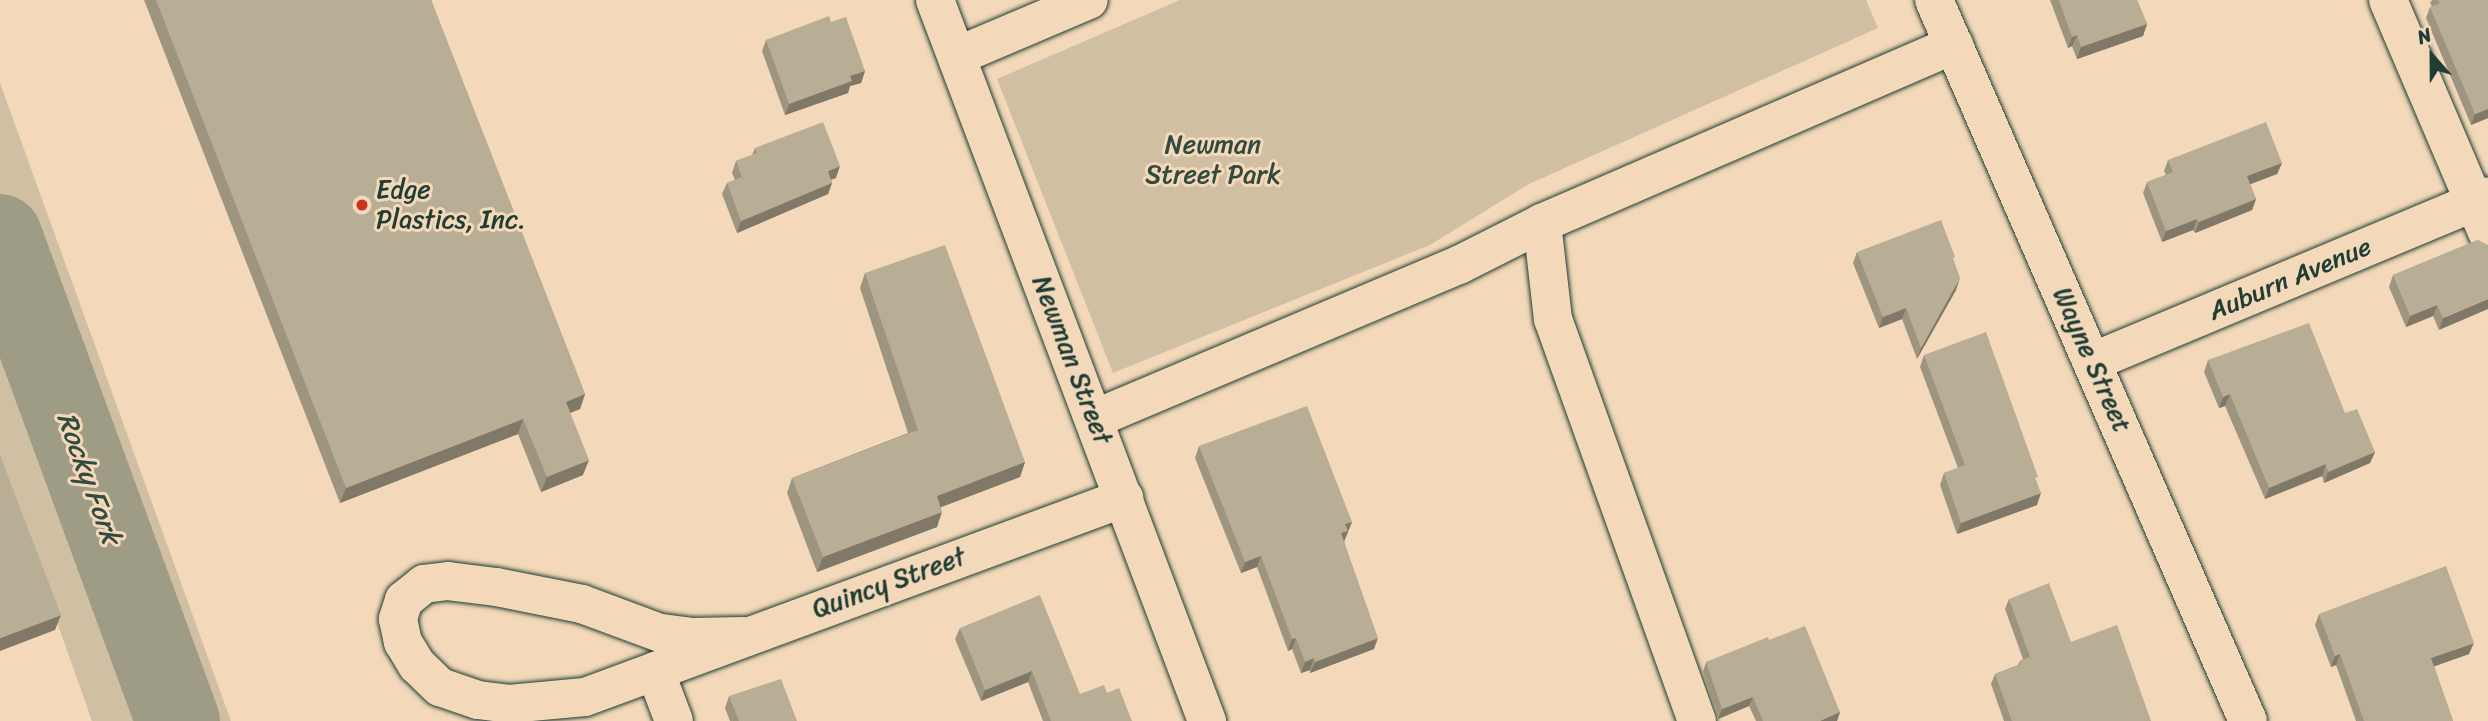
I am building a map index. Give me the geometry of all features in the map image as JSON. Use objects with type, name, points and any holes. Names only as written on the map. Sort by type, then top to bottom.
[{"type":"street","name":"Newman Street","points":[[935,0],[1207,721]]},
{"type":"street","points":[[957,56],[1089,0]]},
{"type":"street","name":"Wayne Street","points":[[1934,0],[2248,721]]},
{"type":"street","points":[[2388,0],[2483,211]]},
{"type":"street","points":[[1094,419],[1459,265],[1542,223],[1954,45]]},
{"type":"street","name":"Auburn Avenue","points":[[2092,362],[2483,211]]},
{"type":"street","points":[[1542,223],[1553,319],[1696,721]]},
{"type":"street","name":"Quincy Street","points":[[743,636],[694,637],[660,633],[582,604],[496,587],[448,581],[424,584],[404,600],[398,619],[403,642],[417,665],[440,687],[478,700],[509,704],[585,697],[743,636],[1124,498]]},
{"type":"street","points":[[655,671],[674,721]]},
{"type":"green space","name":"Newman Street Park","points":[[1180,0],[1866,0],[1878,28],[1529,184],[1430,245],[1113,373],[997,79]]},
{"type":"green space","points":[[0,83],[231,721],[92,721],[0,461]]},
{"type":"building","name":"Edge Plastics, Inc.","points":[[156,0],[431,0],[585,394],[566,402],[589,460],[547,477],[523,419],[346,488]]},
{"type":"building","points":[[2059,0],[2137,0],[2147,24],[2081,47],[2077,35],[2072,37]]},
{"type":"building","points":[[2438,0],[2488,0],[2488,109],[2475,114],[2430,7],[2440,3]]},
{"type":"building","points":[[829,16],[831,22],[846,17],[865,71],[850,76],[852,81],[789,104],[766,40]]},
{"type":"building","points":[[823,122],[840,166],[828,171],[832,183],[741,221],[727,183],[742,177],[736,161],[757,153],[755,148]]},
{"type":"building","points":[[2266,122],[2282,163],[2247,176],[2256,199],[2199,222],[2197,219],[2166,231],[2147,182],[2173,172],[2168,160]]},
{"type":"building","points":[[1941,220],[1960,278],[1921,348],[1906,308],[1883,317],[1857,252]]},
{"type":"building","points":[[2478,240],[2488,245],[2488,299],[2443,318],[2437,305],[2410,316],[2393,275]]},
{"type":"building","points":[[945,245],[1025,462],[937,496],[942,512],[823,557],[792,478],[918,430],[865,273]]},
{"type":"building","points":[[2309,323],[2345,413],[2357,409],[2375,452],[2328,472],[2326,464],[2269,488],[2230,394],[2223,397],[2208,360]]},
{"type":"building","points":[[1986,332],[2038,477],[2035,478],[2041,493],[1961,523],[1944,473],[1965,465],[1924,355]]},
{"type":"building","points":[[1307,406],[1352,522],[1345,524],[1348,531],[1341,533],[1378,638],[1315,662],[1314,658],[1305,662],[1296,638],[1292,639],[1261,556],[1245,562],[1199,446]]},
{"type":"building","points":[[0,455],[61,615],[0,638]]},
{"type":"building","points":[[2446,566],[2474,643],[2431,658],[2453,721],[2364,721],[2340,654],[2335,656],[2319,614]]},
{"type":"building","points":[[2049,583],[2071,642],[2117,625],[2151,721],[2012,721],[1995,674],[2021,664],[2020,661],[2030,657],[2009,599]]},
{"type":"building","points":[[1040,595],[1080,694],[1104,685],[1107,693],[1119,688],[1132,721],[1051,721],[1032,671],[985,690],[960,628]]},
{"type":"building","points":[[1805,626],[1840,712],[1820,721],[1763,721],[1753,697],[1722,709],[1706,662],[1768,637],[1769,640]]},
{"type":"building","points":[[781,679],[797,721],[739,721],[729,696]]},
{"type":"waterway","name":"Rocky Fork","points":[[0,236],[178,721]]},
{"type":"place","name":"Edge Plastics, Inc.","points":[[362,205]]}]
